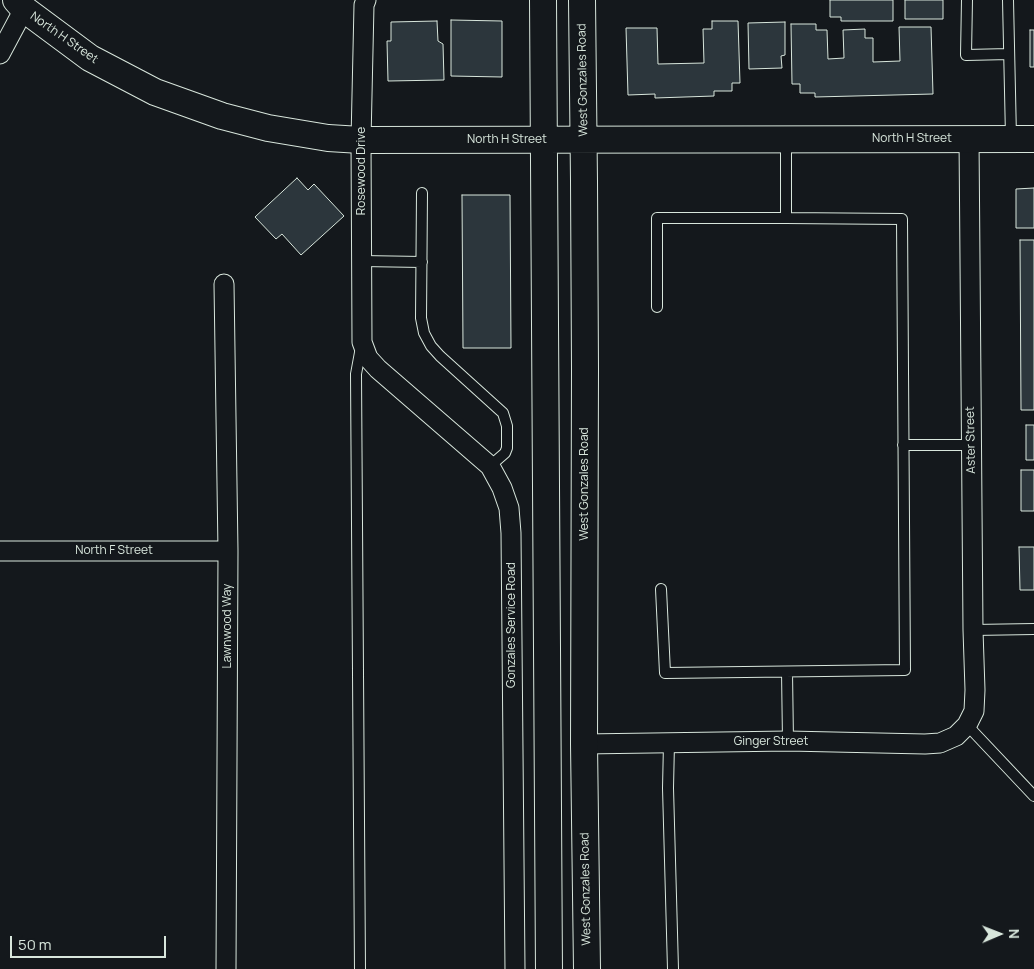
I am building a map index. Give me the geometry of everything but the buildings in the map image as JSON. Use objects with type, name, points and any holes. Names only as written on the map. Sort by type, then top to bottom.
[{"type":"main road","points":[[543,0],[549,969]]},
{"type":"main road","name":"West Gonzales Road","points":[[582,0],[585,349],[584,744],[587,969]]},
{"type":"main road","name":"North H Street","points":[[20,4],[90,58],[156,92],[222,116],[268,128],[328,138],[361,140],[1022,138]]},
{"type":"street","name":"Rosewood Drive","points":[[362,342],[361,140],[364,5],[366,0]]},
{"type":"street","points":[[0,54],[20,4]]},
{"type":"street","name":"Aster Street","points":[[961,730],[974,711],[975,690],[969,138]]},
{"type":"street","name":"Lawnwood Way","points":[[224,284],[228,551],[226,969]]},
{"type":"street","name":"Gonzales Service Road","points":[[362,342],[368,358],[378,369],[490,466],[502,488],[509,508],[511,533],[515,969]]},
{"type":"street","name":"North F Street","points":[[0,551],[228,551]]},
{"type":"street","name":"Ginger Street","points":[[584,744],[788,741],[925,744],[940,743],[961,730]]},
{"type":"lane","points":[[967,0],[966,55],[1010,54]]},
{"type":"lane","points":[[1008,0],[1010,54],[1022,138]]},
{"type":"lane","points":[[786,140],[786,218]]},
{"type":"lane","points":[[422,193],[422,318],[424,333],[431,346],[440,356],[503,413],[507,426],[507,448],[505,453],[490,466]]},
{"type":"lane","points":[[657,307],[657,218],[902,218],[905,670],[665,673],[661,589]]},
{"type":"lane","points":[[362,261],[422,262]]},
{"type":"lane","points":[[360,969],[356,374],[362,342]]},
{"type":"lane","points":[[904,446],[972,445]]},
{"type":"lane","points":[[973,630],[1034,629]]},
{"type":"lane","points":[[787,672],[788,741]]},
{"type":"lane","points":[[961,730],[1016,776],[1034,796]]},
{"type":"lane","points":[[669,743],[668,788],[673,969]]}]
